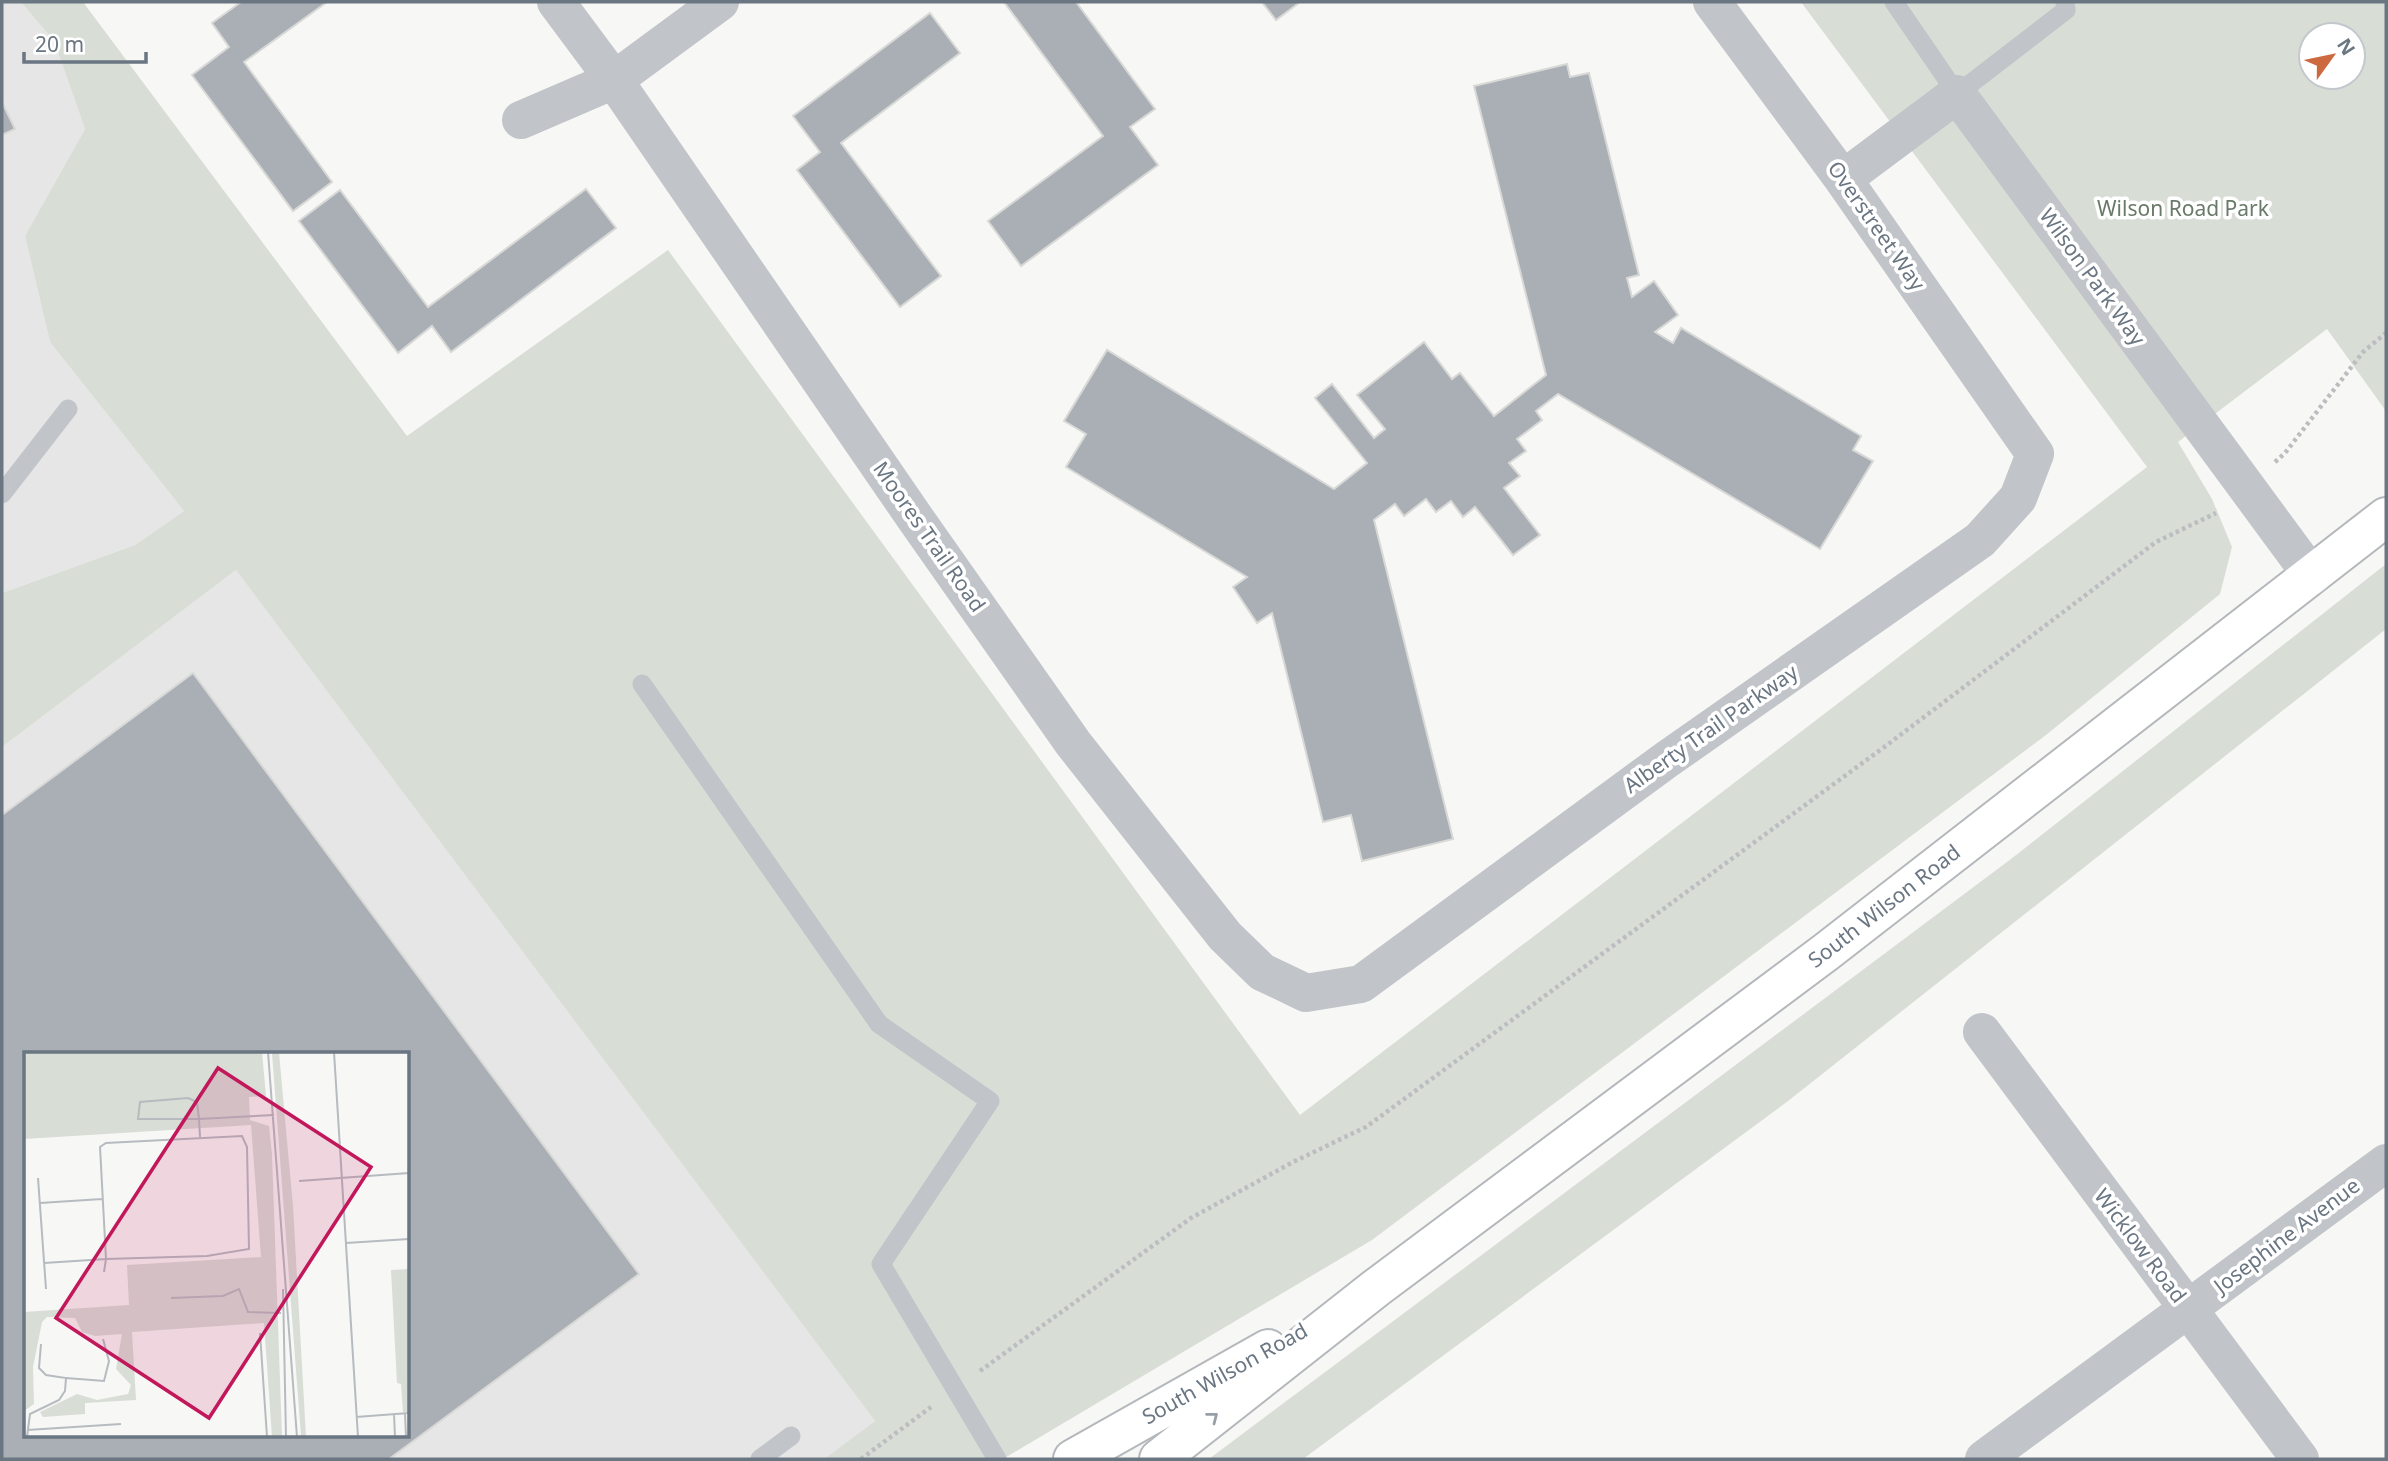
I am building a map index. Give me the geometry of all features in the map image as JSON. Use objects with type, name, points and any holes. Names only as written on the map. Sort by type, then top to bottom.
[{"type":"main road","name":"South Wilson Road","points":[[1159,1459],[1376,1288],[1837,944],[2386,517]]},
{"type":"main road","name":"South Wilson Road","points":[[1073,1459],[1376,1288]]},
{"type":"street","name":"Moores Trail Road","points":[[556,2],[614,80],[1073,743],[1225,936],[1262,972],[1306,993],[1361,985]]},
{"type":"street","points":[[521,120],[614,80],[720,2]]},
{"type":"street","name":"Overstreet Way","points":[[1712,2],[1843,179],[2035,454]]},
{"type":"street","points":[[1843,179],[1957,94]]},
{"type":"street","name":"Wilson Park Way","points":[[1957,94],[2312,576]]},
{"type":"street","name":"Alberty Trail Parkway","points":[[1361,985],[1666,760],[1979,540],[2018,498],[2035,454]]},
{"type":"street","name":"Wicklow Road","points":[[1982,1032],[2300,1459]]},
{"type":"street","name":"Josephine Avenue","points":[[1984,1459],[2386,1163]]},
{"type":"lane","points":[[1894,2],[1957,94],[2066,9],[2065,2]]},
{"type":"lane","points":[[2,494],[68,409]]},
{"type":"lane","points":[[642,684],[879,1024],[990,1101],[881,1264],[996,1459]]},
{"type":"lane","points":[[760,1459],[791,1436]]},
{"type":"path","points":[[861,1459],[1191,1218],[1293,1161],[1366,1127],[1887,744],[2156,542],[2223,509],[2285,453],[2363,352],[2386,333]]},
{"type":"shaded area","points":[[2,2],[21,2],[54,41],[85,129],[25,236],[50,342],[184,511],[135,545],[2,593]]},
{"type":"shaded area","points":[[236,570],[875,1421],[824,1459],[2,1459],[2,747]]},
{"type":"green space","name":"Wilson Road Park","points":[[21,2],[83,2],[407,436],[668,250],[1300,1115],[2147,467],[1801,2],[2386,2],[2386,411],[2327,329],[2178,442],[2212,499],[2232,547],[2220,594],[2046,735],[1372,1240],[1003,1459],[824,1459],[875,1421],[236,570],[2,747],[2,593],[135,545],[184,511],[50,342],[25,236],[85,129],[54,41]]},
{"type":"green space","points":[[2386,564],[2386,629],[1788,1101],[1303,1459],[1209,1459],[2011,859]]},
{"type":"building","points":[[241,2],[327,2],[244,62],[332,182],[293,211],[192,75],[229,47],[212,23]]},
{"type":"building","points":[[1004,2],[1076,2],[1155,109],[1130,127],[1158,165],[1021,266],[988,221],[1103,136]]},
{"type":"building","points":[[1262,2],[1300,2],[1276,20]]},
{"type":"building","points":[[930,13],[960,53],[841,143],[941,276],[900,307],[797,170],[820,152],[793,116]]},
{"type":"building","points":[[1567,64],[1570,77],[1589,73],[1639,275],[1627,278],[1632,297],[1654,281],[1678,315],[1655,332],[1673,343],[1681,328],[1861,436],[1853,450],[1873,461],[1820,549],[1558,394],[1536,411],[1542,420],[1517,439],[1526,451],[1509,463],[1520,476],[1504,488],[1540,535],[1513,555],[1475,507],[1463,517],[1451,501],[1436,512],[1426,499],[1404,516],[1395,504],[1374,520],[1453,839],[1362,861],[1351,815],[1323,822],[1272,613],[1257,623],[1233,587],[1247,577],[1066,467],[1086,434],[1064,421],[1107,350],[1334,489],[1367,463],[1315,398],[1332,384],[1374,438],[1385,429],[1357,395],[1424,342],[1452,379],[1460,373],[1494,416],[1546,375],[1474,86]]},
{"type":"building","points":[[2,102],[15,129],[2,135]]},
{"type":"building","points":[[586,189],[616,228],[451,352],[432,326],[398,353],[299,221],[340,190],[428,307]]},
{"type":"building","points":[[193,673],[639,1274],[389,1459],[2,1459],[2,815]]}]
